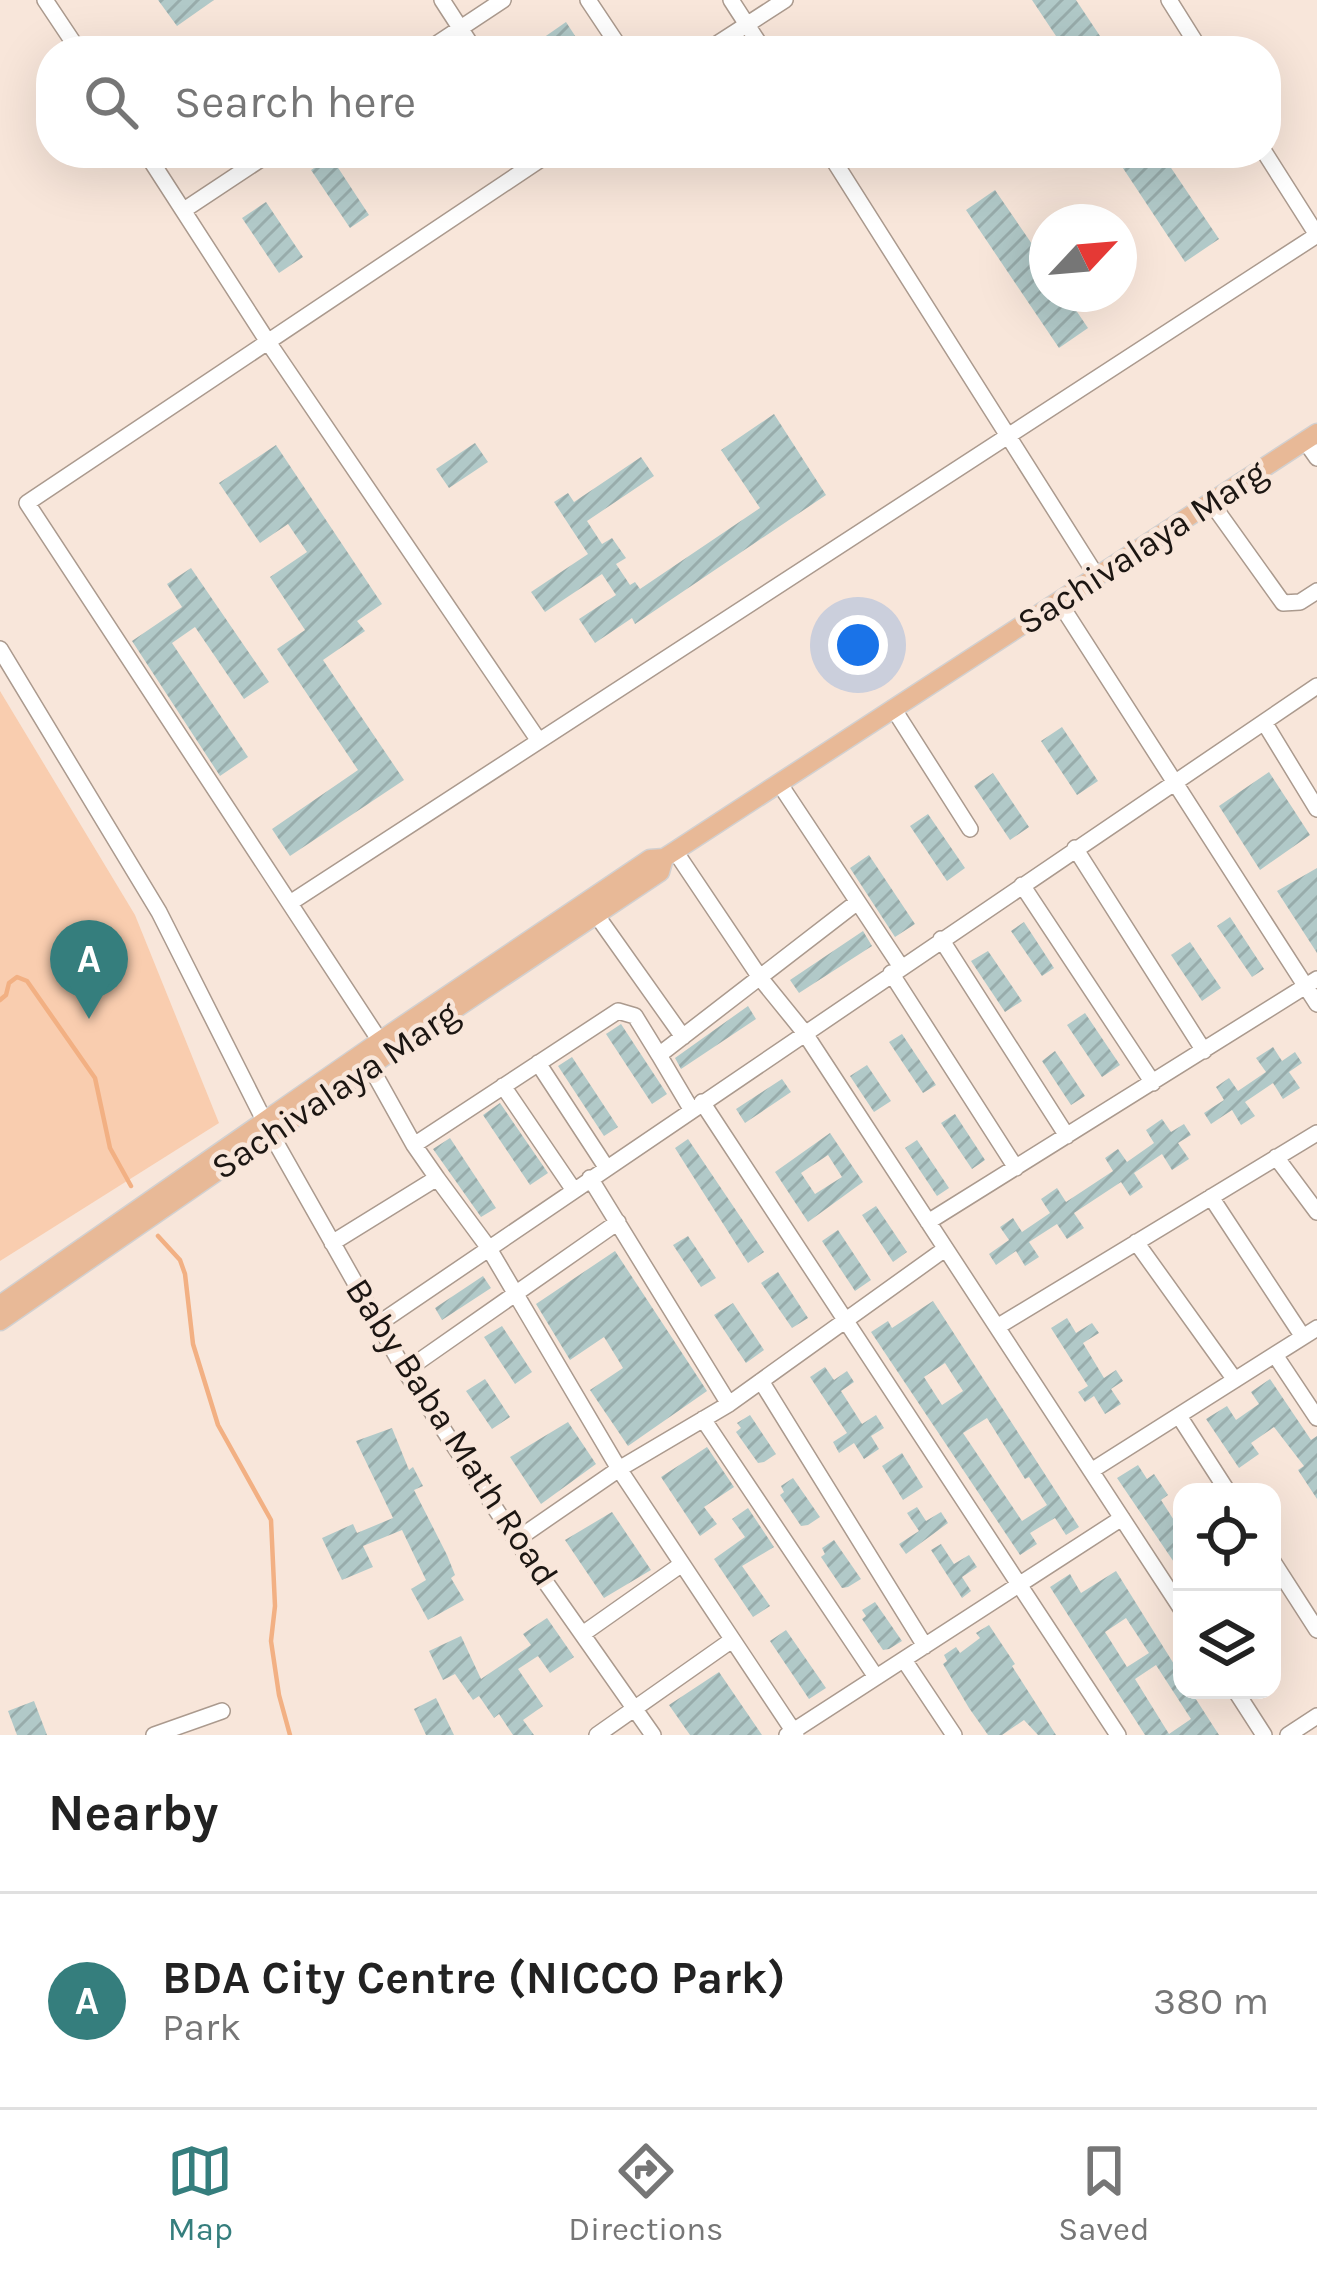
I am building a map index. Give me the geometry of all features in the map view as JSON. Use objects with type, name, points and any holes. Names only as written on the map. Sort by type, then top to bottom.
[{"type":"main road","name":"Sachivalaya Marg","points":[[0,1321],[380,1041],[650,859],[670,855],[1210,501],[1313,444]]},
{"type":"main road","name":"Sachivalaya Marg","points":[[0,1305],[660,872],[670,855]]},
{"type":"street","points":[[45,0],[69,36]]},
{"type":"street","points":[[442,0],[466,36]]},
{"type":"street","points":[[448,36],[503,0]]},
{"type":"street","points":[[588,0],[612,36]]},
{"type":"street","points":[[730,0],[754,36]]},
{"type":"street","points":[[730,36],[785,0]]},
{"type":"street","points":[[1169,0],[1192,36]]},
{"type":"street","points":[[156,168],[539,741]]},
{"type":"street","points":[[184,210],[248,168]]},
{"type":"street","points":[[380,1041],[27,503],[525,168]]},
{"type":"street","points":[[838,168],[1096,575]]},
{"type":"street","points":[[290,903],[1317,236],[1274,168]]},
{"type":"street","points":[[1210,501],[1283,603],[1300,602],[1317,591]]},
{"type":"street","points":[[1059,602],[1312,983],[1317,1004]]},
{"type":"street","name":"Baby Baba Math Road","points":[[0,649],[119,841],[267,1127],[405,1371],[653,1735]]},
{"type":"street","points":[[381,1322],[1317,686]]},
{"type":"street","points":[[892,708],[970,829]]},
{"type":"street","points":[[1264,722],[1317,809]]},
{"type":"street","points":[[779,783],[1016,1168]]},
{"type":"street","points":[[1075,848],[1204,1051]]},
{"type":"street","points":[[670,855],[804,1032],[1173,1596]]},
{"type":"street","points":[[1022,885],[1153,1083]]},
{"type":"street","points":[[658,1055],[856,903]]},
{"type":"street","points":[[595,913],[683,1037]]},
{"type":"street","points":[[941,939],[1067,1136]]},
{"type":"street","points":[[928,1222],[1312,983]]},
{"type":"street","points":[[414,1145],[617,1011],[635,1016],[846,1322],[1118,1735]]},
{"type":"street","points":[[538,1063],[606,1167]]},
{"type":"street","points":[[370,1066],[414,1145],[488,1247],[620,1469],[792,1734],[1122,1518]]},
{"type":"street","points":[[503,1086],[573,1190]]},
{"type":"street","points":[[997,1327],[1317,1132]]},
{"type":"street","points":[[1276,1157],[1317,1212]]},
{"type":"street","points":[[332,1243],[437,1178]]},
{"type":"street","points":[[590,1178],[729,1404]]},
{"type":"street","points":[[1091,1472],[1310,1332],[1211,1197]]},
{"type":"street","points":[[405,1371],[618,1222]]},
{"type":"street","points":[[1136,1242],[1235,1380]]},
{"type":"street","points":[[516,1540],[620,1469],[729,1404],[946,1249]]},
{"type":"street","points":[[1275,1355],[1317,1418]]},
{"type":"street","points":[[761,1382],[925,1646]]},
{"type":"street","points":[[1179,1416],[1222,1483]]},
{"type":"street","points":[[703,1419],[876,1677]]},
{"type":"street","points":[[584,1633],[682,1564]]},
{"type":"street","points":[[1281,1574],[1317,1630]]},
{"type":"street","points":[[597,1735],[732,1640]]},
{"type":"street","points":[[904,1660],[954,1735]]},
{"type":"street","points":[[1241,1699],[1264,1735]]},
{"type":"street","points":[[154,1735],[222,1711]]},
{"type":"street","points":[[1288,1735],[1317,1716]]},
{"type":"shaded area","points":[[0,691],[135,915],[219,1123],[0,1261]]},
{"type":"building","points":[[158,0],[214,0],[177,26]]},
{"type":"building","points":[[1032,0],[1076,0],[1100,36],[1056,36]]},
{"type":"building","points":[[566,22],[575,36],[546,36]]},
{"type":"building","points":[[338,168],[369,215],[350,228],[311,170]]},
{"type":"building","points":[[1123,168],[1171,168],[1219,239],[1185,262]]},
{"type":"building","points":[[995,190],[1029,240],[1029,303],[966,210]]},
{"type":"building","points":[[266,202],[303,257],[279,273],[242,218]]},
{"type":"building","points":[[1035,312],[1077,312],[1088,328],[1059,348]]},
{"type":"building","points":[[774,414],[826,495],[635,624],[632,618],[595,643],[579,619],[616,595],[602,574],[545,612],[531,592],[588,554],[554,502],[568,493],[574,502],[641,457],[654,476],[587,521],[602,544],[612,538],[626,558],[616,564],[630,585],[635,582],[640,589],[760,508],[721,450]]},
{"type":"building","points":[[475,443],[488,462],[449,488],[436,469]]},
{"type":"building","points":[[276,445],[382,604],[357,621],[365,631],[323,660],[404,780],[290,856],[272,829],[358,770],[277,649],[305,630],[270,577],[307,552],[288,524],[260,543],[219,483]]},
{"type":"building","points":[[191,568],[269,682],[244,699],[195,627],[172,643],[248,757],[220,776],[132,641],[182,607],[167,584]]},
{"type":"building","points":[[1062,727],[1098,781],[1077,795],[1041,741]]},
{"type":"building","points":[[1269,772],[1310,835],[1260,870],[1219,806]]},
{"type":"building","points":[[993,773],[1029,827],[1010,840],[974,786]]},
{"type":"building","points":[[928,814],[965,868],[947,881],[910,826]]},
{"type":"building","points":[[869,855],[915,924],[895,937],[850,868]]},
{"type":"building","points":[[1317,868],[1317,953],[1277,891]]},
{"type":"building","points":[[1230,917],[1264,969],[1252,977],[1217,926]]},
{"type":"building","points":[[1024,922],[1054,968],[1042,976],[1011,931]]},
{"type":"building","points":[[863,931],[872,946],[799,993],[790,980]]},
{"type":"building","points":[[1190,942],[1221,988],[1202,1001],[1171,955]]},
{"type":"building","points":[[988,951],[1022,1001],[1005,1012],[971,961]]},
{"type":"building","points":[[748,1006],[756,1019],[681,1069],[675,1058]]},
{"type":"building","points":[[1085,1013],[1120,1065],[1102,1077],[1067,1025]]},
{"type":"building","points":[[621,1024],[667,1094],[652,1104],[606,1034]]},
{"type":"building","points":[[902,1034],[936,1085],[923,1093],[889,1042]]},
{"type":"building","points":[[1273,1047],[1282,1061],[1295,1052],[1302,1063],[1289,1072],[1300,1088],[1283,1099],[1273,1083],[1245,1102],[1255,1116],[1241,1125],[1232,1110],[1211,1124],[1204,1113],[1224,1100],[1216,1087],[1229,1078],[1238,1091],[1266,1072],[1256,1058]]},
{"type":"building","points":[[1055,1051],[1085,1096],[1071,1105],[1042,1061]]},
{"type":"building","points":[[572,1057],[618,1127],[604,1136],[558,1066]]},
{"type":"building","points":[[867,1065],[891,1101],[874,1112],[850,1076]]},
{"type":"building","points":[[782,1079],[791,1092],[745,1123],[736,1109]]},
{"type":"building","points":[[500,1103],[548,1173],[530,1185],[483,1115]]},
{"type":"building","points":[[955,1114],[985,1160],[972,1169],[941,1123]]},
{"type":"building","points":[[1162,1119],[1171,1132],[1184,1124],[1191,1135],[1178,1143],[1189,1159],[1172,1170],[1162,1154],[1134,1173],[1143,1187],[1130,1196],[1121,1182],[1074,1213],[1084,1228],[1067,1239],[1057,1224],[1029,1242],[1039,1257],[1025,1266],[1016,1251],[996,1265],[989,1254],[1009,1240],[1000,1227],[1013,1218],[1022,1232],[1050,1213],[1041,1199],[1057,1188],[1066,1202],[1113,1171],[1105,1158],[1118,1149],[1127,1162],[1154,1143],[1146,1130]]},
{"type":"building","points":[[830,1133],[863,1182],[808,1222],[775,1172]],"holes":[[[828,1155],[842,1177],[815,1194],[801,1173]]]},
{"type":"building","points":[[450,1138],[496,1208],[481,1217],[433,1149]]},
{"type":"building","points":[[688,1139],[764,1252],[748,1263],[675,1148]]},
{"type":"building","points":[[917,1140],[949,1188],[937,1196],[905,1148]]},
{"type":"building","points":[[876,1206],[907,1252],[893,1262],[862,1215]]},
{"type":"building","points":[[838,1230],[871,1280],[855,1291],[822,1241]]},
{"type":"building","points":[[688,1236],[716,1278],[701,1287],[673,1245]]},
{"type":"building","points":[[615,1251],[707,1391],[628,1446],[590,1390],[623,1368],[604,1337],[570,1360],[536,1304]]},
{"type":"building","points":[[778,1272],[808,1318],[792,1328],[761,1283]]},
{"type":"building","points":[[483,1276],[491,1288],[442,1320],[435,1308]]},
{"type":"building","points":[[933,1301],[1079,1527],[1066,1535],[1055,1518],[1030,1533],[1037,1544],[1020,1555],[871,1332],[888,1321],[892,1328]],"holes":[[[945,1363],[963,1391],[942,1405],[924,1377]],[[987,1418],[1047,1505],[1022,1521],[963,1433]]]},
{"type":"building","points":[[733,1303],[764,1350],[746,1363],[714,1315]]},
{"type":"building","points":[[1067,1318],[1076,1333],[1092,1323],[1099,1333],[1083,1343],[1104,1378],[1116,1370],[1123,1381],[1111,1389],[1121,1404],[1105,1414],[1094,1396],[1085,1402],[1078,1392],[1088,1386],[1051,1328]]},
{"type":"building","points":[[502,1326],[532,1372],[515,1384],[484,1337]]},
{"type":"building","points":[[825,1367],[834,1380],[847,1371],[854,1382],[841,1391],[862,1424],[876,1415],[884,1428],[871,1436],[879,1449],[864,1459],[854,1443],[839,1453],[833,1442],[847,1433],[810,1377]]},
{"type":"building","points":[[485,1379],[510,1417],[492,1429],[466,1391]]},
{"type":"building","points":[[1270,1379],[1311,1440],[1317,1436],[1317,1499],[1298,1470],[1304,1466],[1274,1427],[1251,1443],[1259,1454],[1239,1468],[1206,1419],[1227,1406],[1236,1420],[1259,1404],[1251,1392]]},
{"type":"building","points":[[750,1415],[776,1454],[764,1462],[758,1463],[736,1432],[741,1428],[737,1423]]},
{"type":"building","points":[[568,1422],[596,1464],[541,1504],[510,1457]]},
{"type":"building","points":[[392,1428],[409,1470],[413,1467],[423,1486],[414,1490],[464,1600],[428,1620],[411,1589],[426,1580],[402,1530],[363,1546],[373,1567],[342,1580],[322,1538],[353,1524],[357,1533],[393,1518],[356,1441]]},
{"type":"building","points":[[707,1447],[734,1487],[704,1507],[717,1524],[700,1536],[661,1477]]},
{"type":"building","points":[[902,1453],[923,1487],[903,1500],[882,1466]]},
{"type":"building","points":[[1138,1465],[1147,1479],[1154,1474],[1168,1495],[1161,1500],[1173,1519],[1173,1561],[1117,1478]]},
{"type":"building","points":[[793,1478],[820,1517],[808,1525],[801,1526],[780,1495],[784,1492],[781,1486]]},
{"type":"building","points":[[917,1507],[926,1521],[941,1512],[948,1523],[906,1554],[899,1544],[919,1531],[907,1513]]},
{"type":"building","points":[[748,1508],[774,1547],[742,1566],[770,1606],[753,1617],[714,1559],[745,1537],[732,1519]]},
{"type":"building","points":[[612,1512],[651,1570],[604,1598],[565,1540]]},
{"type":"building","points":[[834,1540],[861,1579],[848,1587],[842,1588],[821,1557],[825,1554],[822,1548]]},
{"type":"building","points":[[941,1544],[954,1564],[969,1555],[977,1567],[962,1577],[971,1591],[962,1598],[931,1550]]},
{"type":"building","points":[[1116,1571],[1173,1663],[1173,1691],[1156,1665],[1135,1679],[1169,1734],[1191,1719],[1178,1699],[1196,1699],[1219,1735],[1145,1735],[1050,1587],[1070,1574],[1081,1593]],"holes":[[[1126,1618],[1149,1653],[1127,1667],[1105,1632]]]},
{"type":"building","points":[[875,1602],[902,1641],[889,1649],[883,1650],[862,1619],[866,1616],[862,1610]]},
{"type":"building","points":[[547,1618],[574,1657],[550,1673],[538,1656],[518,1669],[543,1706],[523,1720],[534,1735],[513,1735],[479,1696],[473,1700],[455,1674],[443,1680],[429,1651],[461,1636],[481,1679],[531,1645],[523,1634]]},
{"type":"building","points":[[989,1625],[1056,1735],[1038,1735],[1024,1720],[1002,1735],[988,1735],[969,1708],[943,1664],[947,1661],[944,1655],[956,1647],[960,1653]]},
{"type":"building","points":[[786,1630],[826,1688],[809,1699],[770,1641]]},
{"type":"building","points":[[719,1672],[762,1735],[690,1735],[669,1705]]},
{"type":"building","points":[[436,1698],[454,1735],[426,1735],[414,1709]]},
{"type":"building","points":[[34,1701],[47,1735],[17,1735],[8,1711]]},
{"type":"waterway","points":[[0,1000],[17,977],[27,981],[95,1078],[110,1148],[131,1186]]},
{"type":"waterway","points":[[158,1236],[180,1260],[185,1274],[193,1344],[218,1425],[271,1520],[275,1606],[271,1641],[290,1735]]},
{"type":"place","name":"BDA City Centre (NICCO Park)","points":[[89,1019]]}]
